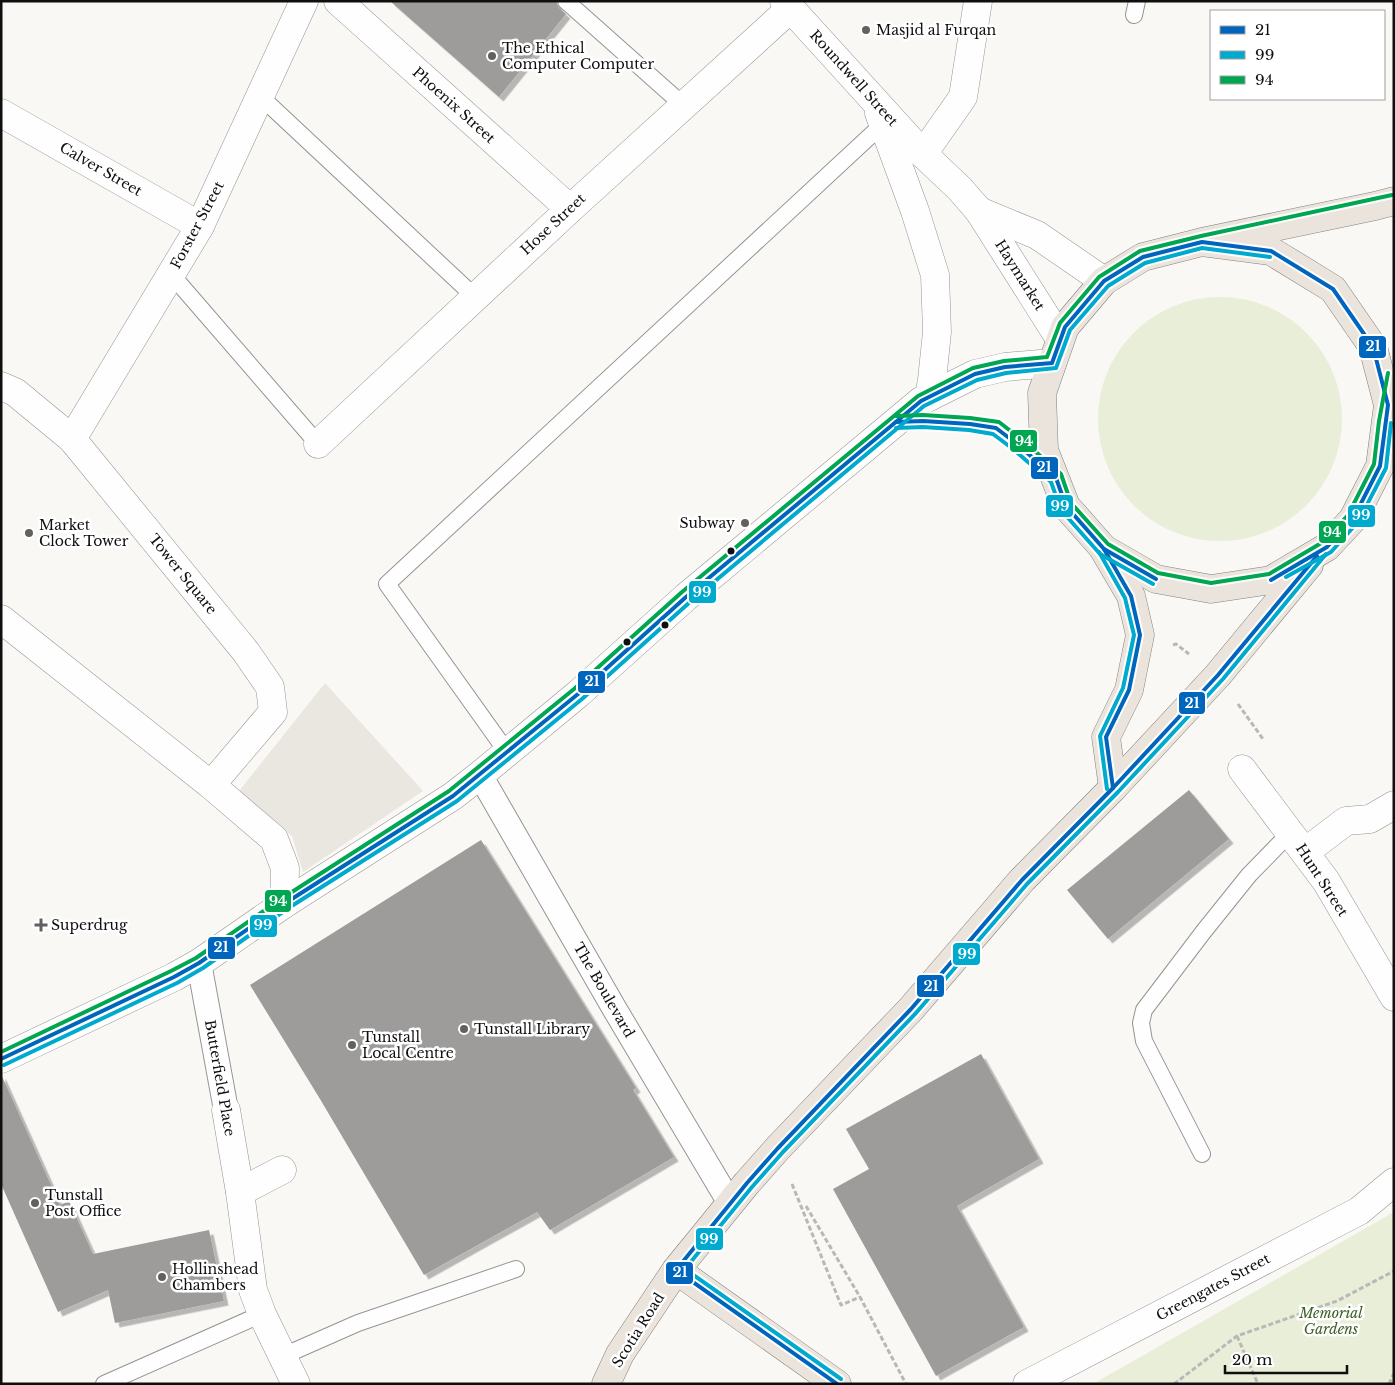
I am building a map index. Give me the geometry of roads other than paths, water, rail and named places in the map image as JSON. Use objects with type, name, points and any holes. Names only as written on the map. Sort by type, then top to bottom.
[{"type":"main road","points":[[1113,788],[1106,737],[1129,690],[1140,635],[1130,596],[1104,549],[1066,506],[1044,450],[1042,393],[1065,327],[1104,281],[1143,257],[1202,242],[1394,201]]},
{"type":"main road","points":[[1104,549],[1156,579],[1211,589],[1271,580],[1327,547],[1353,519],[1380,466],[1388,405],[1374,347],[1333,289],[1271,251],[1202,242]]},
{"type":"main road","points":[[1385,422],[1394,374]]},
{"type":"main road","name":"Scotia Road","points":[[606,1384],[620,1354],[676,1270],[747,1182],[912,1009],[1022,880],[1113,788],[1218,675],[1321,550]]},
{"type":"main road","points":[[676,1270],[837,1384]]},
{"type":"street","name":"Forster Street","points":[[72,439],[200,226],[304,1]]},
{"type":"street","name":"Phoenix Street","points":[[338,1],[570,209]]},
{"type":"street","points":[[923,154],[963,97],[978,1]]},
{"type":"street","name":"Hose Street","points":[[318,444],[684,105],[787,4]]},
{"type":"street","name":"Roundwell Street","points":[[787,4],[879,112],[923,154]]},
{"type":"street","points":[[879,112],[915,211],[935,275],[936,332],[929,397]]},
{"type":"street","name":"Calver Street","points":[[1,113],[200,226]]},
{"type":"street","name":"Haymarket","points":[[923,154],[960,188],[979,211],[1056,351]]},
{"type":"street","name":"Haymarket","points":[[979,211],[1037,235],[1104,281]]},
{"type":"street","points":[[1,1059],[174,977],[199,963],[284,904],[453,796],[578,694],[686,597],[921,401],[975,374],[1056,351]]},
{"type":"street","name":"Tower Square","points":[[1,386],[15,392],[72,439],[246,652],[270,687],[273,712],[211,785]]},
{"type":"street","points":[[1,619],[211,785],[274,839],[285,868],[284,904]]},
{"type":"street","name":"Hunt Street","points":[[1242,769],[1326,881],[1391,985]]},
{"type":"street","name":"The Boulevard","points":[[480,775],[614,1008],[730,1203]]},
{"type":"street","points":[[1297,843],[1346,821],[1370,819],[1394,805]]},
{"type":"street","name":"Butterfield Place","points":[[199,963],[240,1192],[253,1290],[262,1314],[296,1384]]},
{"type":"street","points":[[240,1192],[282,1170]]},
{"type":"street","name":"Greengates Street","points":[[1027,1384],[1358,1211],[1394,1182]]},
{"type":"lane","points":[[566,1],[684,105]]},
{"type":"lane","points":[[260,96],[475,297]]},
{"type":"lane","points":[[507,752],[387,584],[879,112]]},
{"type":"lane","points":[[171,274],[318,444]]},
{"type":"lane","points":[[896,422],[923,421],[996,428],[1056,478]]},
{"type":"lane","points":[[1202,1154],[1144,1041],[1141,1024],[1144,1010],[1249,875],[1297,843]]},
{"type":"lane","points":[[283,1356],[358,1323],[516,1269]]},
{"type":"lane","points":[[104,1384],[262,1314]]},
{"type":"place","name":"Masjid al Furqan","points":[[866,30]]},
{"type":"place","name":"The Ethical Computer Computer","points":[[492,56]]},
{"type":"place","name":"Subway","points":[[745,523]]},
{"type":"place","name":"Market Clock Tower","points":[[29,533]]},
{"type":"place","name":"Superdrug","points":[[41,925]]},
{"type":"place","name":"Tunstall Library","points":[[464,1029]]},
{"type":"place","name":"Tunstall Local Centre","points":[[352,1045]]},
{"type":"place","name":"Tunstall Post Office","points":[[35,1203]]},
{"type":"place","name":"Hollinshead Chambers","points":[[162,1277]]},
{"type":"park label","name":"Memorial Gardens","points":[[1331,1322]]}]
